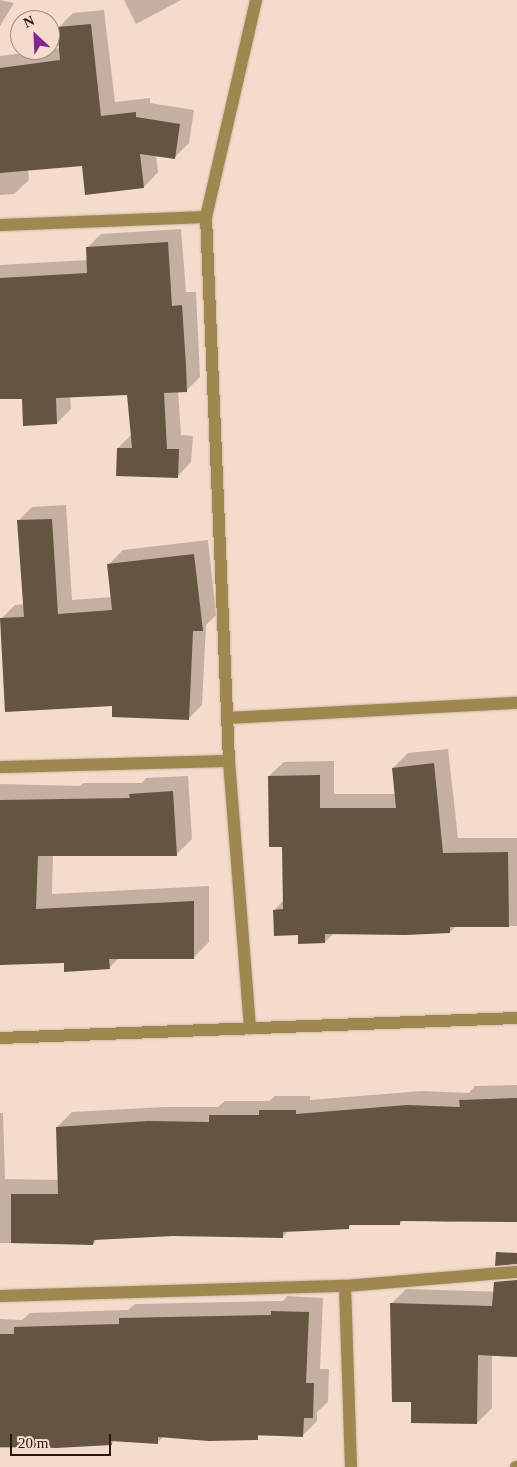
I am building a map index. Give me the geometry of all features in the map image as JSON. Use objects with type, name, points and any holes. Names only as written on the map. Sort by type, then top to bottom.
[{"type":"street","points":[[250,1028],[229,761],[206,216],[256,0]]},
{"type":"street","points":[[0,225],[206,216]]},
{"type":"street","points":[[228,718],[517,703]]},
{"type":"street","points":[[0,767],[229,761]]},
{"type":"street","points":[[0,1038],[517,1018]]},
{"type":"street","points":[[0,1296],[345,1286],[517,1272]]},
{"type":"street","points":[[345,1286],[351,1467]]},
{"type":"building","points":[[91,24],[101,116],[136,112],[136,117],[180,124],[175,159],[140,154],[144,188],[85,195],[82,166],[0,173],[0,68],[60,60],[60,27]]},
{"type":"building","points":[[168,242],[172,306],[182,305],[186,365],[187,392],[164,393],[167,449],[179,449],[178,478],[116,476],[117,448],[132,448],[127,395],[56,398],[57,424],[23,426],[22,399],[0,399],[0,278],[87,273],[86,247]]},
{"type":"building","points":[[52,519],[58,614],[112,610],[107,564],[194,554],[203,631],[193,631],[189,720],[112,717],[112,706],[5,712],[0,618],[24,617],[17,520]]},
{"type":"building","points":[[434,763],[443,853],[508,852],[509,927],[450,927],[450,933],[406,935],[325,934],[325,943],[298,944],[298,935],[274,936],[273,910],[283,909],[282,847],[269,847],[268,776],[320,775],[320,808],[396,808],[392,768]]},
{"type":"building","points":[[173,791],[177,856],[38,856],[36,909],[194,901],[194,959],[109,959],[110,969],[64,972],[64,963],[0,965],[0,800],[130,798],[129,794]]},
{"type":"building","points":[[517,1098],[517,1222],[400,1221],[400,1225],[349,1225],[349,1229],[283,1232],[283,1238],[173,1236],[94,1240],[93,1245],[11,1243],[11,1194],[58,1194],[56,1127],[148,1121],[209,1122],[209,1115],[259,1115],[259,1110],[296,1110],[296,1114],[407,1105],[460,1107],[459,1100]]},
{"type":"building","points":[[496,1252],[517,1253],[517,1264],[495,1266]]},
{"type":"building","points":[[517,1280],[517,1357],[478,1355],[477,1424],[411,1423],[411,1402],[392,1402],[390,1303],[492,1306],[494,1282]]},
{"type":"building","points":[[271,1311],[309,1312],[306,1383],[314,1383],[313,1418],[304,1418],[303,1437],[258,1435],[258,1440],[209,1441],[158,1437],[158,1444],[111,1441],[112,1445],[56,1448],[0,1447],[0,1334],[14,1334],[14,1327],[119,1324],[119,1318],[271,1315]]}]
